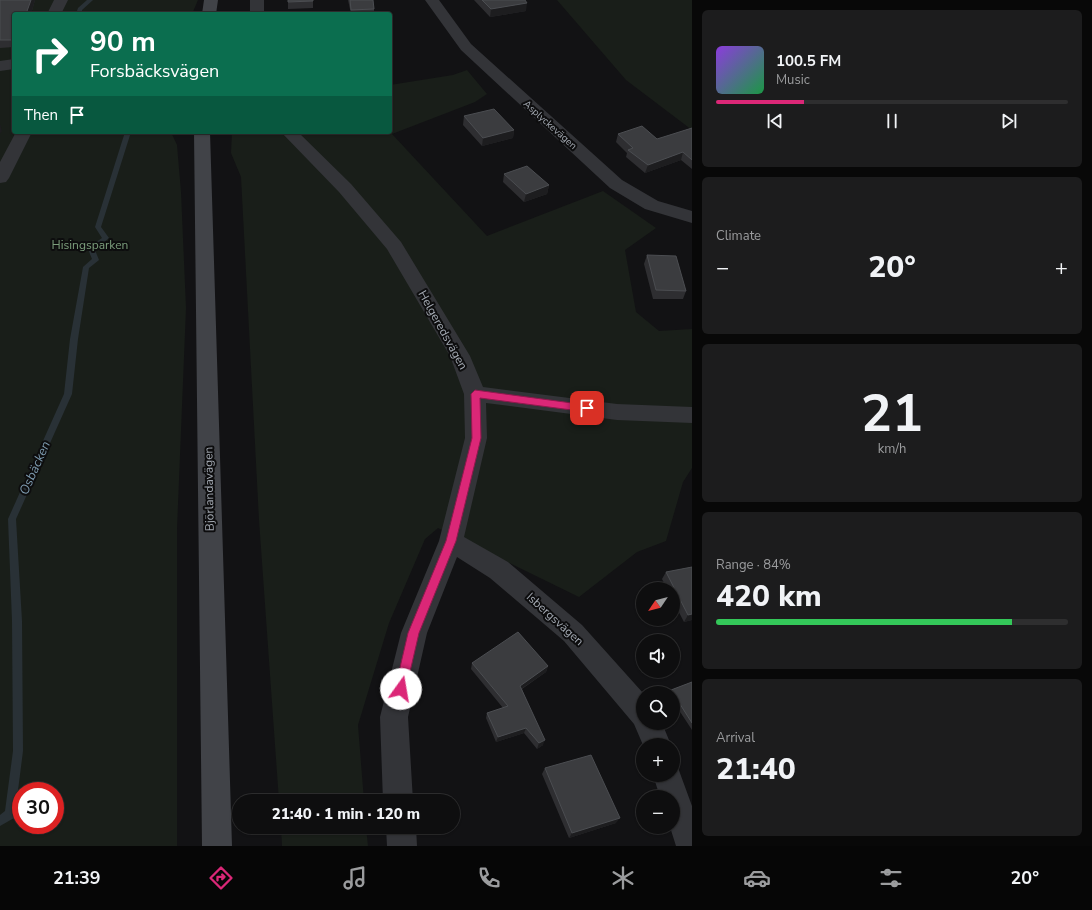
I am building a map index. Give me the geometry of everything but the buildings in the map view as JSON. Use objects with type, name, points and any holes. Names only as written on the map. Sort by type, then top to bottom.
[{"type":"street","points":[[55,12],[61,0]]},
{"type":"street","points":[[208,12],[211,0]]},
{"type":"street","points":[[257,0],[257,12]]},
{"type":"street","name":"Asplyckevägen","points":[[432,0],[472,52],[616,184],[635,198],[655,208],[692,217]]},
{"type":"street","points":[[0,66],[12,64]]},
{"type":"street","points":[[0,178],[23,134]]},
{"type":"street","name":"Björlandavägen","points":[[202,134],[217,846]]},
{"type":"street","name":"Helgeredsvägen","points":[[292,134],[345,188],[394,246],[460,356],[475,394],[476,438],[451,541],[414,633],[394,717],[398,794]]},
{"type":"street","points":[[475,394],[617,412],[692,415]]},
{"type":"street","name":"Isbergsvägen","points":[[451,541],[499,570],[573,633],[615,679],[636,705]]},
{"type":"street","points":[[669,782],[691,846]]},
{"type":"street","points":[[401,834],[402,846]]},
{"type":"green space","name":"Hisingsparken","points":[[0,0],[198,0],[193,12],[12,12],[12,134],[172,134],[177,145],[181,192],[186,308],[177,529],[177,846],[0,846]]},
{"type":"green space","points":[[557,0],[692,0],[692,130],[626,80]]},
{"type":"green space","points":[[467,70],[487,94],[475,102],[392,134],[392,85],[453,75]]},
{"type":"green space","points":[[232,134],[392,134],[487,236],[603,191],[656,228],[625,250],[636,312],[659,331],[692,329],[692,468],[683,482],[666,541],[637,552],[579,597],[438,528],[425,539],[389,623],[358,725],[363,794],[279,794],[259,520],[241,177],[231,153]]},
{"type":"green space","points":[[281,834],[367,834],[368,846],[282,846]]},
{"type":"waterway","name":"Osbäcken","points":[[79,12],[80,9],[90,0]]},
{"type":"waterway","name":"Osbäcken","points":[[0,821],[10,814],[18,751],[17,621],[12,519],[68,394],[74,339],[86,267],[96,260],[91,249],[106,238],[98,227],[127,134]]},
{"type":"route","points":[[401,689],[414,633],[451,541],[476,438],[475,394],[587,408]]}]
